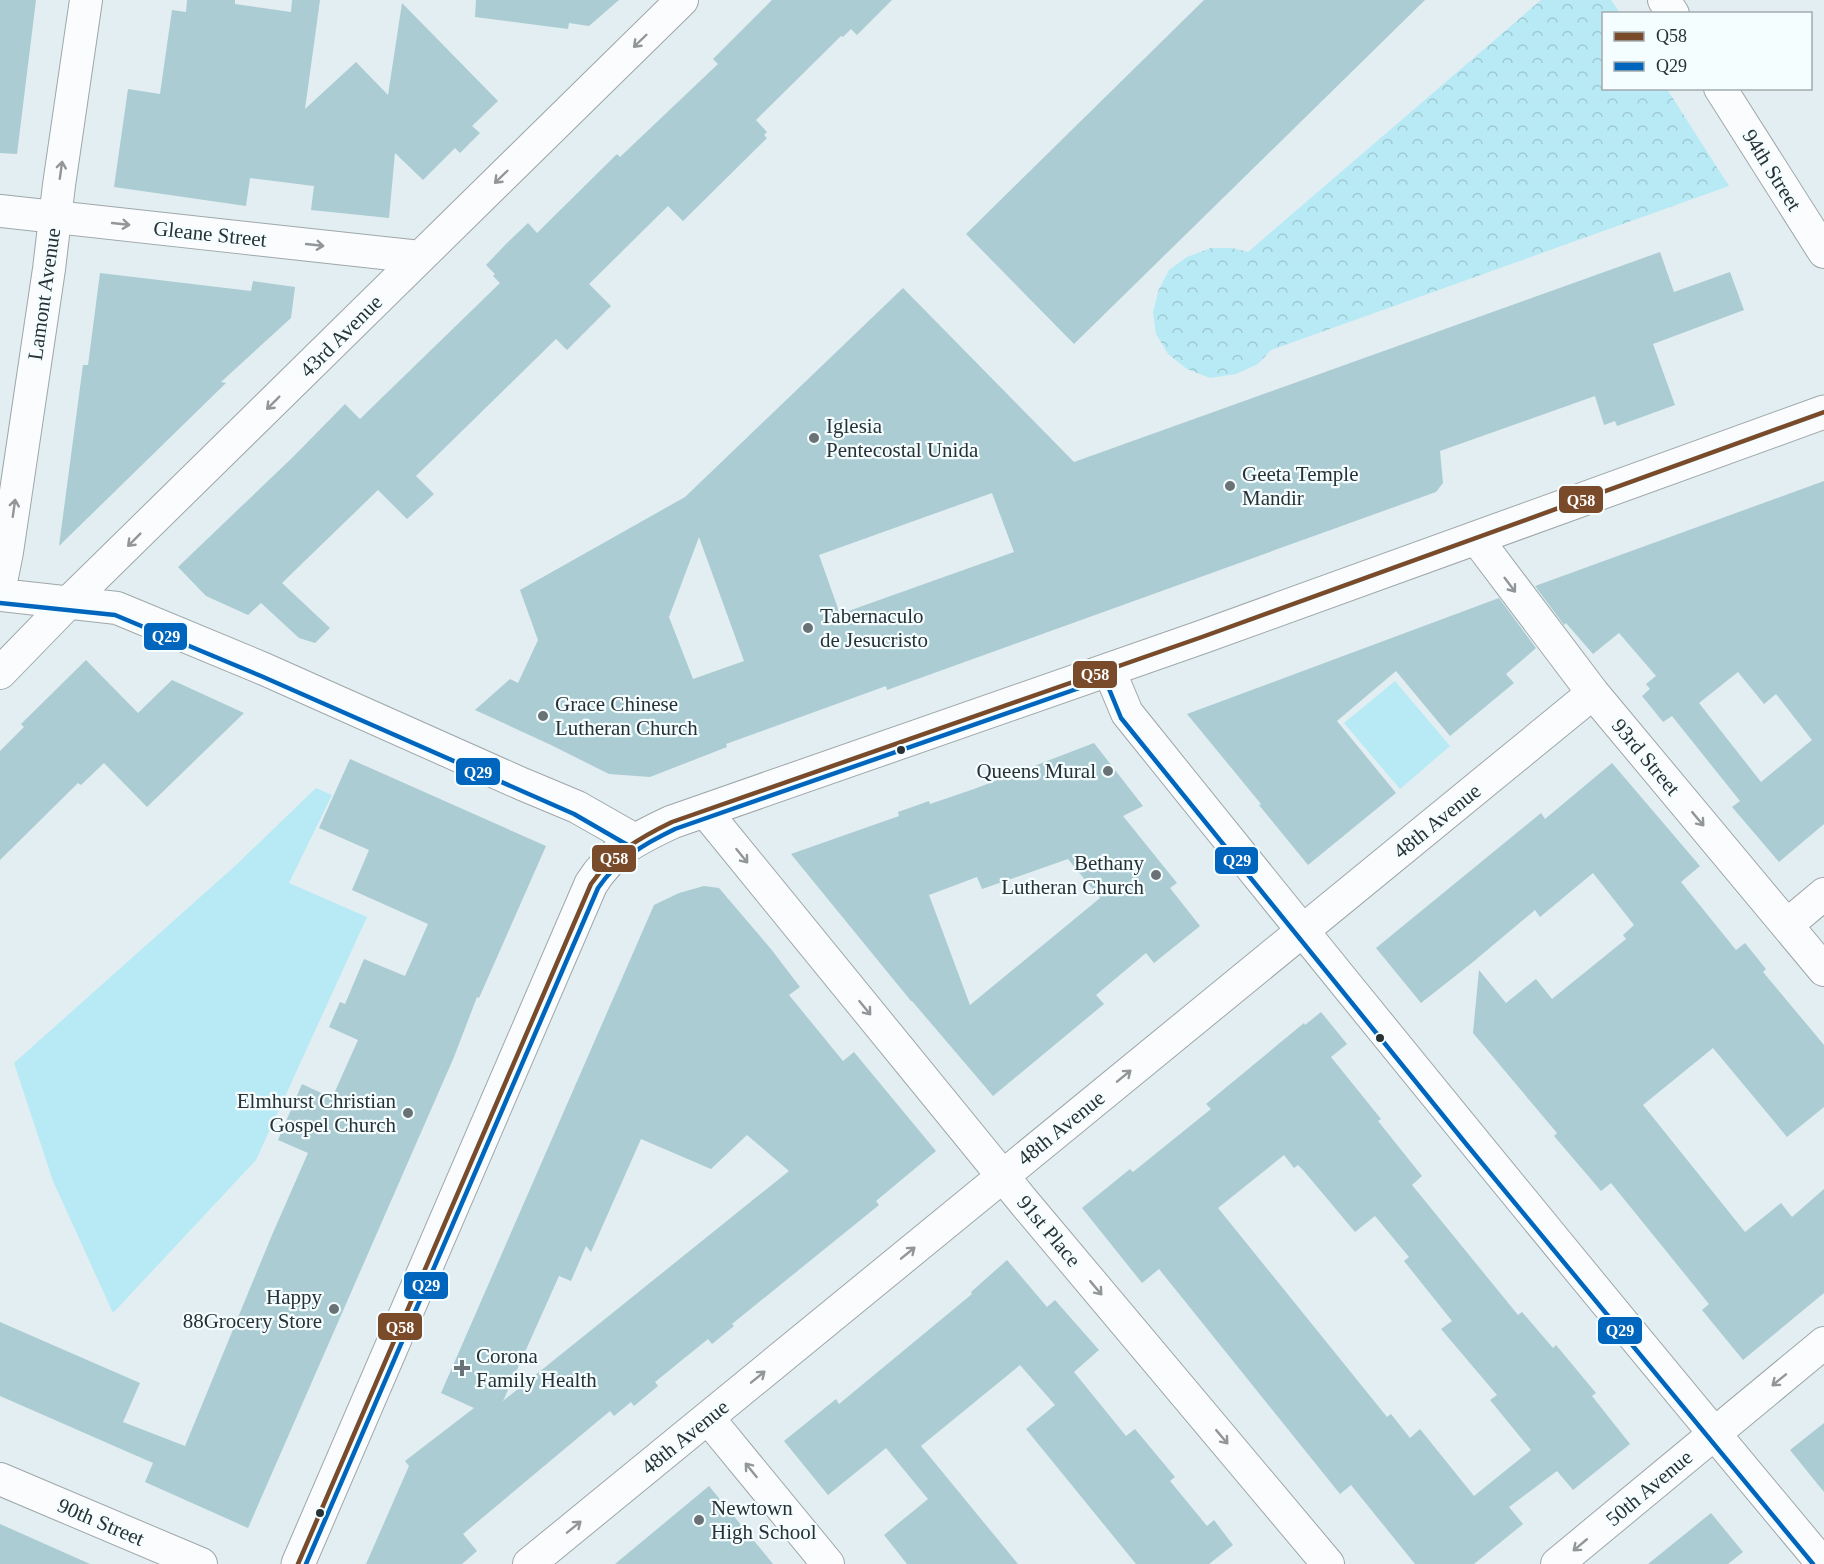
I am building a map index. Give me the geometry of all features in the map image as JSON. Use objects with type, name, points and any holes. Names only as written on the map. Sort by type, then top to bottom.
[{"type":"street","name":"Lamont Avenue","points":[[0,587],[49,269],[86,0]]},
{"type":"street","name":"43rd Avenue","points":[[0,673],[68,603],[682,0]]},
{"type":"street","name":"94th Street","points":[[1721,90],[1824,252]]},
{"type":"street","name":"Gleane Street","points":[[0,211],[420,257]]},
{"type":"street","points":[[298,1564],[591,884],[602,866],[635,840],[672,822],[1109,670],[1824,412]]},
{"type":"street","name":"93rd Street","points":[[1476,538],[1593,693],[1824,970]]},
{"type":"street","points":[[0,595],[117,608],[264,669],[578,807],[635,840]]},
{"type":"street","points":[[1109,670],[1126,713],[1302,931],[1823,1564]]},
{"type":"street","name":"48th Avenue","points":[[529,1564],[1593,693]]},
{"type":"street","name":"91st Place","points":[[705,811],[1002,1176],[1328,1564]]},
{"type":"street","points":[[1786,925],[1824,894]]},
{"type":"street","name":"50th Avenue","points":[[1557,1564],[1824,1343]]},
{"type":"street","points":[[708,1418],[828,1564]]},
{"type":"street","name":"90th Street","points":[[0,1479],[201,1564]]},
{"type":"green space","points":[[1541,0],[1611,0],[1619,12],[1602,12],[1602,90],[1668,90],[1729,186],[1271,350],[1258,364],[1236,374],[1210,378],[1187,369],[1168,354],[1156,334],[1153,312],[1159,289],[1169,270],[1187,257],[1211,248],[1232,248],[1248,252]]},
{"type":"green space","points":[[1395,681],[1450,746],[1400,789],[1344,723]]},
{"type":"green space","points":[[316,788],[332,795],[289,883],[367,917],[256,1160],[113,1313],[53,1181],[14,1063],[235,866]]},
{"type":"building","points":[[0,0],[36,0],[17,154],[0,153]]},
{"type":"building","points":[[187,0],[235,0],[235,4],[291,12],[292,0],[320,0],[305,109],[356,62],[388,95],[402,3],[498,101],[472,126],[480,133],[460,153],[455,148],[423,180],[395,153],[389,218],[311,210],[314,186],[250,178],[246,206],[114,187],[128,89],[160,94],[172,10],[186,12]]},
{"type":"building","points":[[476,0],[619,0],[589,26],[569,23],[568,29],[475,17]]},
{"type":"building","points":[[772,0],[892,0],[857,35],[851,29],[843,37],[841,36],[756,120],[767,132],[764,135],[767,138],[683,221],[668,206],[589,284],[611,306],[567,350],[556,339],[416,476],[434,494],[407,519],[378,490],[282,583],[330,628],[315,643],[299,638],[261,603],[248,615],[206,596],[178,567],[345,404],[360,419],[500,283],[486,265],[506,244],[528,223],[537,233],[617,154],[620,157],[718,64],[713,59]]},
{"type":"building","points":[[1204,0],[1425,0],[1074,344],[966,234]]},
{"type":"building","points":[[1660,252],[1674,292],[1730,272],[1744,310],[1653,344],[1675,405],[1617,426],[1615,421],[1604,425],[1595,396],[1440,451],[1443,483],[1436,492],[887,690],[886,686],[726,744],[727,747],[650,777],[609,774],[475,710],[510,679],[518,683],[538,640],[520,590],[685,497],[903,288],[1074,462]],"holes":[[[992,493],[1014,552],[840,614],[819,555]],[[699,537],[744,661],[693,679],[669,617]]]},
{"type":"building","points":[[100,273],[251,291],[253,281],[295,287],[291,318],[221,382],[226,383],[59,546],[83,365],[88,365]]},
{"type":"building","points":[[1824,481],[1824,824],[1779,862],[1732,807],[1740,801],[1672,716],[1663,722],[1642,696],[1650,689],[1646,684],[1656,676],[1619,633],[1593,654],[1566,623],[1564,625],[1535,586]],"holes":[[[1738,672],[1764,704],[1776,694],[1812,740],[1761,782],[1699,703]]]},
{"type":"building","points":[[1499,598],[1536,648],[1506,674],[1514,683],[1450,736],[1396,671],[1337,721],[1396,793],[1308,865],[1187,714]]},
{"type":"building","points":[[86,660],[138,713],[172,680],[244,713],[147,807],[104,763],[81,785],[78,783],[0,860],[0,751],[24,727],[21,724]]},
{"type":"building","points":[[1094,743],[1143,806],[1123,816],[1177,883],[1170,888],[1200,926],[1154,963],[1146,953],[1096,995],[1104,1004],[993,1096],[911,1001],[791,854],[899,816],[898,812],[974,789]],"holes":[[[1068,859],[1100,898],[970,1005],[929,895],[977,877],[982,889]]]},
{"type":"building","points":[[350,759],[546,846],[479,998],[477,997],[454,1057],[248,1528],[145,1482],[153,1463],[0,1396],[0,1322],[140,1383],[123,1422],[185,1446],[308,1153],[278,1140],[302,1084],[332,1098],[358,1040],[329,1027],[340,1002],[345,1004],[364,959],[405,976],[428,924],[352,890],[369,850],[319,828]]},
{"type":"building","points":[[1612,763],[1700,866],[1681,882],[1736,950],[1745,943],[1766,969],[1763,972],[1824,1045],[1824,1107],[1787,1137],[1713,1048],[1643,1105],[1745,1232],[1781,1203],[1792,1217],[1824,1189],[1824,1293],[1743,1360],[1702,1310],[1709,1304],[1611,1183],[1601,1191],[1554,1136],[1557,1133],[1473,1033],[1479,970],[1506,1003],[1536,979],[1552,999],[1626,939],[1623,935],[1634,925],[1593,873],[1540,917],[1535,910],[1421,1003],[1376,948],[1541,813],[1545,819]]},
{"type":"building","points":[[704,886],[719,888],[800,987],[789,995],[843,1061],[854,1052],[936,1151],[876,1201],[879,1205],[732,1324],[734,1326],[712,1344],[708,1339],[655,1382],[658,1386],[634,1406],[631,1402],[614,1416],[610,1411],[463,1534],[477,1551],[462,1564],[366,1564],[409,1466],[405,1461],[474,1408],[441,1393],[654,905],[679,893]],"holes":[[[747,1135],[789,1171],[503,1401],[559,1276],[571,1281],[586,1246],[591,1252],[641,1139],[711,1169]]]},
{"type":"building","points":[[1321,1012],[1347,1044],[1331,1057],[1381,1119],[1378,1121],[1422,1176],[1412,1185],[1518,1315],[1522,1312],[1553,1348],[1556,1345],[1596,1393],[1592,1396],[1630,1444],[1573,1490],[1557,1471],[1509,1507],[1523,1524],[1474,1564],[1415,1564],[1351,1485],[1340,1494],[1159,1269],[1142,1283],[1082,1208],[1130,1169],[1133,1172],[1211,1109],[1206,1104],[1304,1023],[1305,1025]],"holes":[[[1284,1155],[1294,1168],[1298,1165],[1303,1170],[1355,1232],[1375,1216],[1409,1257],[1404,1261],[1452,1321],[1441,1329],[1497,1395],[1490,1400],[1531,1450],[1474,1496],[1420,1429],[1410,1438],[1391,1414],[1387,1417],[1218,1208]]]},
{"type":"building","points":[[1007,1260],[1047,1307],[1055,1300],[1099,1350],[1074,1372],[1126,1436],[1135,1429],[1175,1477],[1170,1481],[1207,1526],[1214,1520],[1233,1545],[1209,1564],[1136,1564],[1026,1429],[1055,1405],[1020,1365],[921,1446],[1018,1564],[907,1564],[884,1535],[928,1499],[886,1448],[828,1495],[784,1441],[836,1399],[839,1404],[972,1294],[971,1292]]},
{"type":"building","points":[[1824,1423],[1824,1492],[1790,1450]]},
{"type":"building","name":"Newtown High School","points":[[709,1486],[773,1564],[615,1564]]},
{"type":"building","points":[[1711,1513],[1743,1552],[1728,1564],[1648,1564]]},
{"type":"building","points":[[0,1524],[90,1564],[0,1564]]},
{"type":"transit line","name":"Q58","points":[[298,1564],[591,884],[617,855],[648,834],[672,822],[1202,637],[1824,412]]},
{"type":"transit line","name":"Q29","points":[[0,603],[115,615],[261,676],[574,814],[631,847]]},
{"type":"transit line","name":"Q29","points":[[306,1564],[598,888],[614,869],[632,853],[675,829],[1105,679],[1121,718],[1467,1145],[1813,1564]]},
{"type":"place","name":"Iglesia Pentecostal Unida","points":[[814,438]]},
{"type":"place","name":"Geeta Temple Mandir","points":[[1230,486]]},
{"type":"place","name":"Tabernaculo de Jesucristo","points":[[808,628]]},
{"type":"place","name":"Grace Chinese Lutheran Church","points":[[543,716]]},
{"type":"place","name":"Queens Mural","points":[[1108,771]]},
{"type":"place","name":"Bethany Lutheran Church","points":[[1156,875]]},
{"type":"place","name":"Elmhurst Christian Gospel Church","points":[[408,1113]]},
{"type":"place","name":"Happy 88Grocery Store","points":[[334,1309]]},
{"type":"place","name":"Corona Family Health","points":[[462,1368]]},
{"type":"place","name":"Newtown High School","points":[[699,1520]]}]
